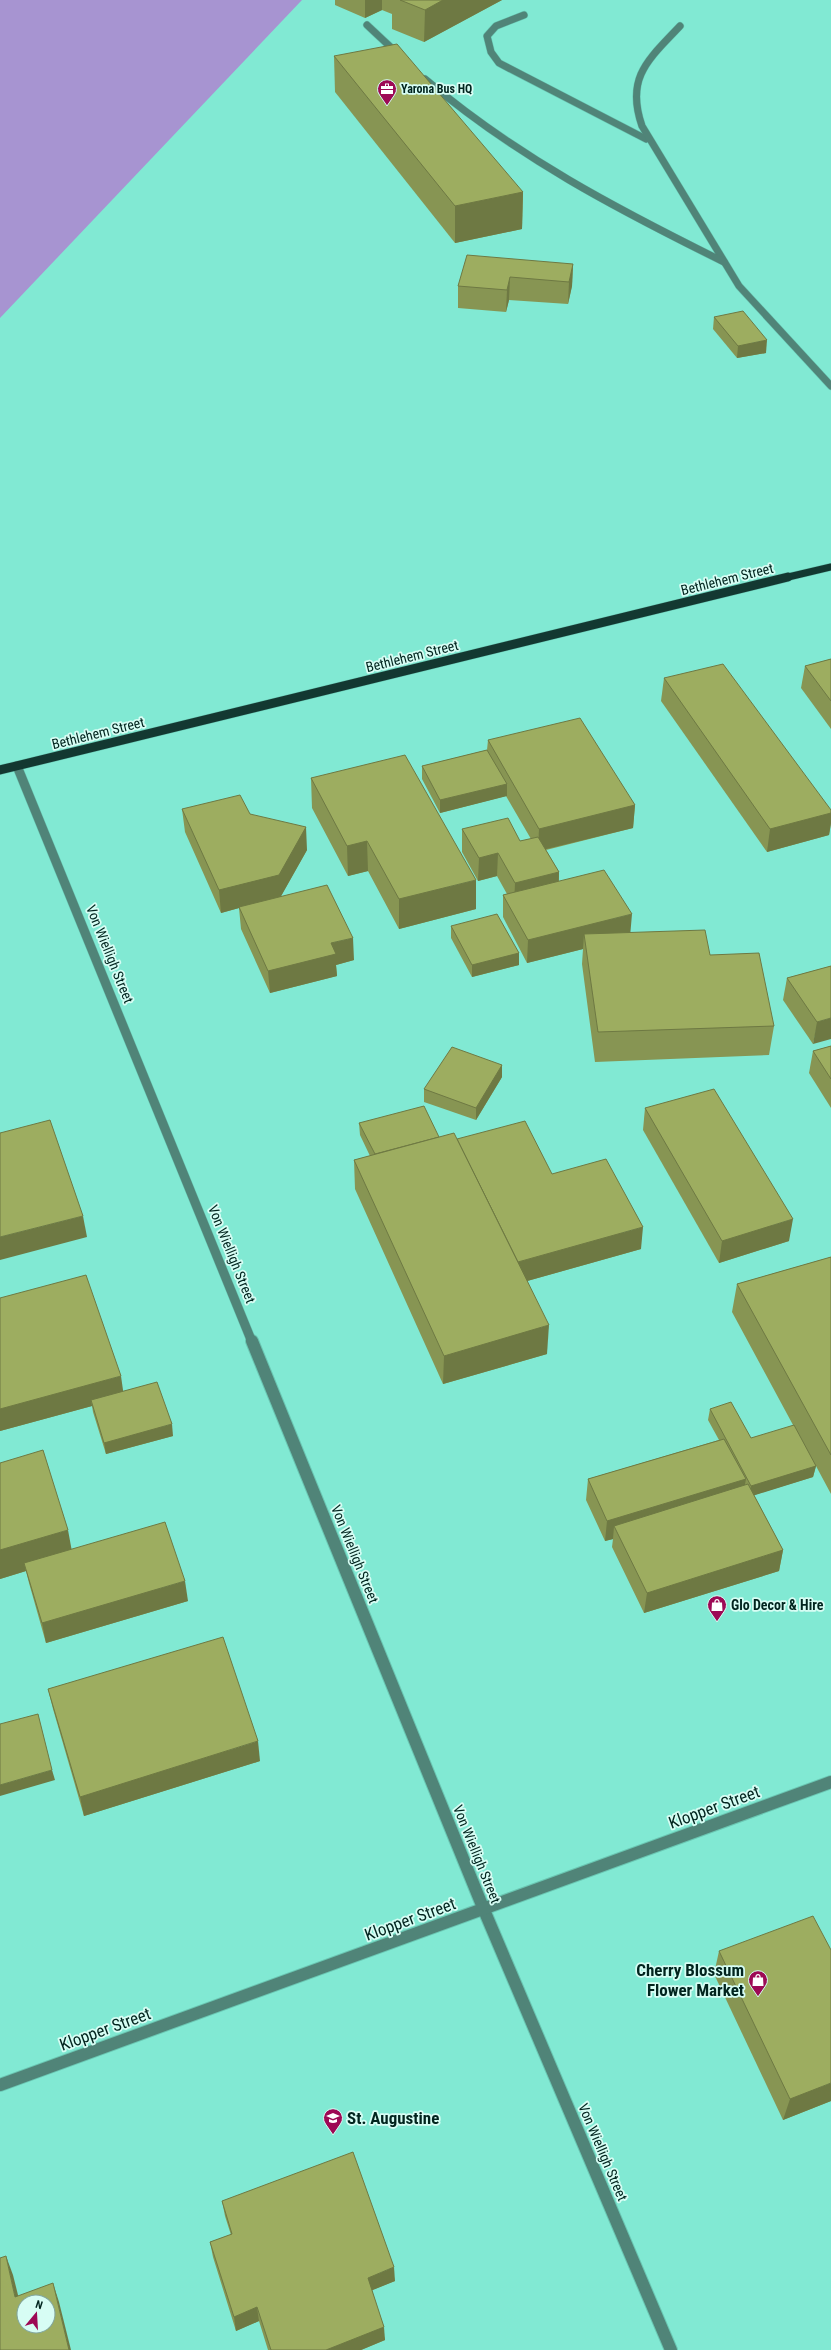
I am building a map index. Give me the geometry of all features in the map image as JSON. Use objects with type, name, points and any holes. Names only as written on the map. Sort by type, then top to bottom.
[{"type":"main road","name":"Bethlehem Street","points":[[0,770],[831,567]]},
{"type":"street","points":[[524,15],[493,27],[486,37],[488,49],[499,63],[646,139]]},
{"type":"street","points":[[367,25],[402,58]]},
{"type":"street","points":[[680,26],[643,66],[635,86],[637,116],[646,139],[661,157],[739,286],[831,386]]},
{"type":"street","points":[[420,74],[443,95],[506,143],[598,199],[724,262]]},
{"type":"street","name":"Von Wielligh Street","points":[[17,766],[484,1910],[671,2350]]},
{"type":"street","name":"Klopper Street","points":[[0,2085],[484,1910],[831,1782]]},
{"type":"shaded area","points":[[0,0],[302,0],[0,318]]},
{"type":"building","points":[[400,0],[443,0],[425,10]]},
{"type":"building","points":[[397,44],[523,192],[455,206],[334,56]]},
{"type":"building","points":[[467,255],[573,264],[569,282],[510,277],[507,290],[458,286]]},
{"type":"building","points":[[743,311],[767,340],[738,346],[714,317]]},
{"type":"building","points":[[831,659],[831,701],[805,666]]},
{"type":"building","points":[[723,664],[831,810],[831,813],[770,829],[664,678]]},
{"type":"building","points":[[580,718],[635,805],[539,829],[488,740]]},
{"type":"building","points":[[487,750],[507,784],[440,800],[422,766]]},
{"type":"building","points":[[405,755],[476,880],[399,899],[367,841],[347,846],[311,778]]},
{"type":"building","points":[[240,795],[250,814],[306,827],[279,875],[219,890],[182,809]]},
{"type":"building","points":[[508,818],[520,841],[538,837],[559,872],[515,883],[498,853],[479,858],[462,829]]},
{"type":"building","points":[[604,870],[632,914],[528,940],[503,895]]},
{"type":"building","points":[[327,885],[353,938],[331,943],[336,954],[268,971],[239,907]]},
{"type":"building","points":[[497,914],[519,953],[472,965],[451,926]]},
{"type":"building","points":[[705,930],[710,955],[759,953],[774,1026],[598,1032],[584,934]]},
{"type":"building","points":[[831,966],[831,1018],[817,1022],[787,978]]},
{"type":"building","points":[[831,1046],[831,1079],[813,1051]]},
{"type":"building","points":[[452,1047],[502,1065],[476,1108],[424,1089]]},
{"type":"building","points":[[714,1089],[793,1219],[722,1241],[645,1108]]},
{"type":"building","points":[[424,1106],[439,1137],[375,1154],[359,1123]]},
{"type":"building","points":[[50,1120],[83,1216],[0,1237],[0,1133]]},
{"type":"building","points":[[525,1121],[552,1174],[606,1159],[643,1227],[518,1262],[457,1139]]},
{"type":"building","points":[[454,1133],[549,1325],[444,1356],[354,1160]]},
{"type":"building","points":[[831,1257],[831,1455],[737,1284]]},
{"type":"building","points":[[86,1275],[121,1376],[0,1409],[0,1298]]},
{"type":"building","points":[[157,1382],[172,1424],[104,1443],[91,1400]]},
{"type":"building","points":[[731,1402],[751,1438],[794,1425],[816,1466],[751,1486],[710,1409]]},
{"type":"building","points":[[724,1439],[746,1479],[607,1521],[588,1479]]},
{"type":"building","points":[[43,1450],[68,1530],[0,1550],[0,1463]]},
{"type":"building","points":[[748,1484],[783,1550],[647,1593],[614,1526]]},
{"type":"building","points":[[165,1522],[185,1581],[42,1623],[24,1563]]},
{"type":"building","points":[[223,1637],[258,1741],[80,1797],[48,1689]]},
{"type":"building","points":[[38,1714],[52,1770],[0,1785],[0,1724]]},
{"type":"building","points":[[813,1916],[831,1950],[831,2083],[790,2099],[719,1951]]},
{"type":"building","points":[[353,2152],[394,2267],[368,2278],[384,2327],[326,2350],[271,2350],[257,2307],[234,2317],[210,2242],[232,2234],[222,2201]]},
{"type":"building","points":[[6,2256],[16,2297],[16,2334],[56,2334],[56,2296],[69,2350],[0,2350],[0,2258]]},
{"type":"building","points":[[53,2283],[56,2294],[23,2294]]},
{"type":"place","name":"Yarona Bus HQ","points":[[387,106]]},
{"type":"place","name":"Glo Decor & Hire","points":[[717,1622]]},
{"type":"place","name":"Cherry Blossum Flower Market","points":[[758,1997]]},
{"type":"place","name":"St. Augustine","points":[[333,2135]]}]
